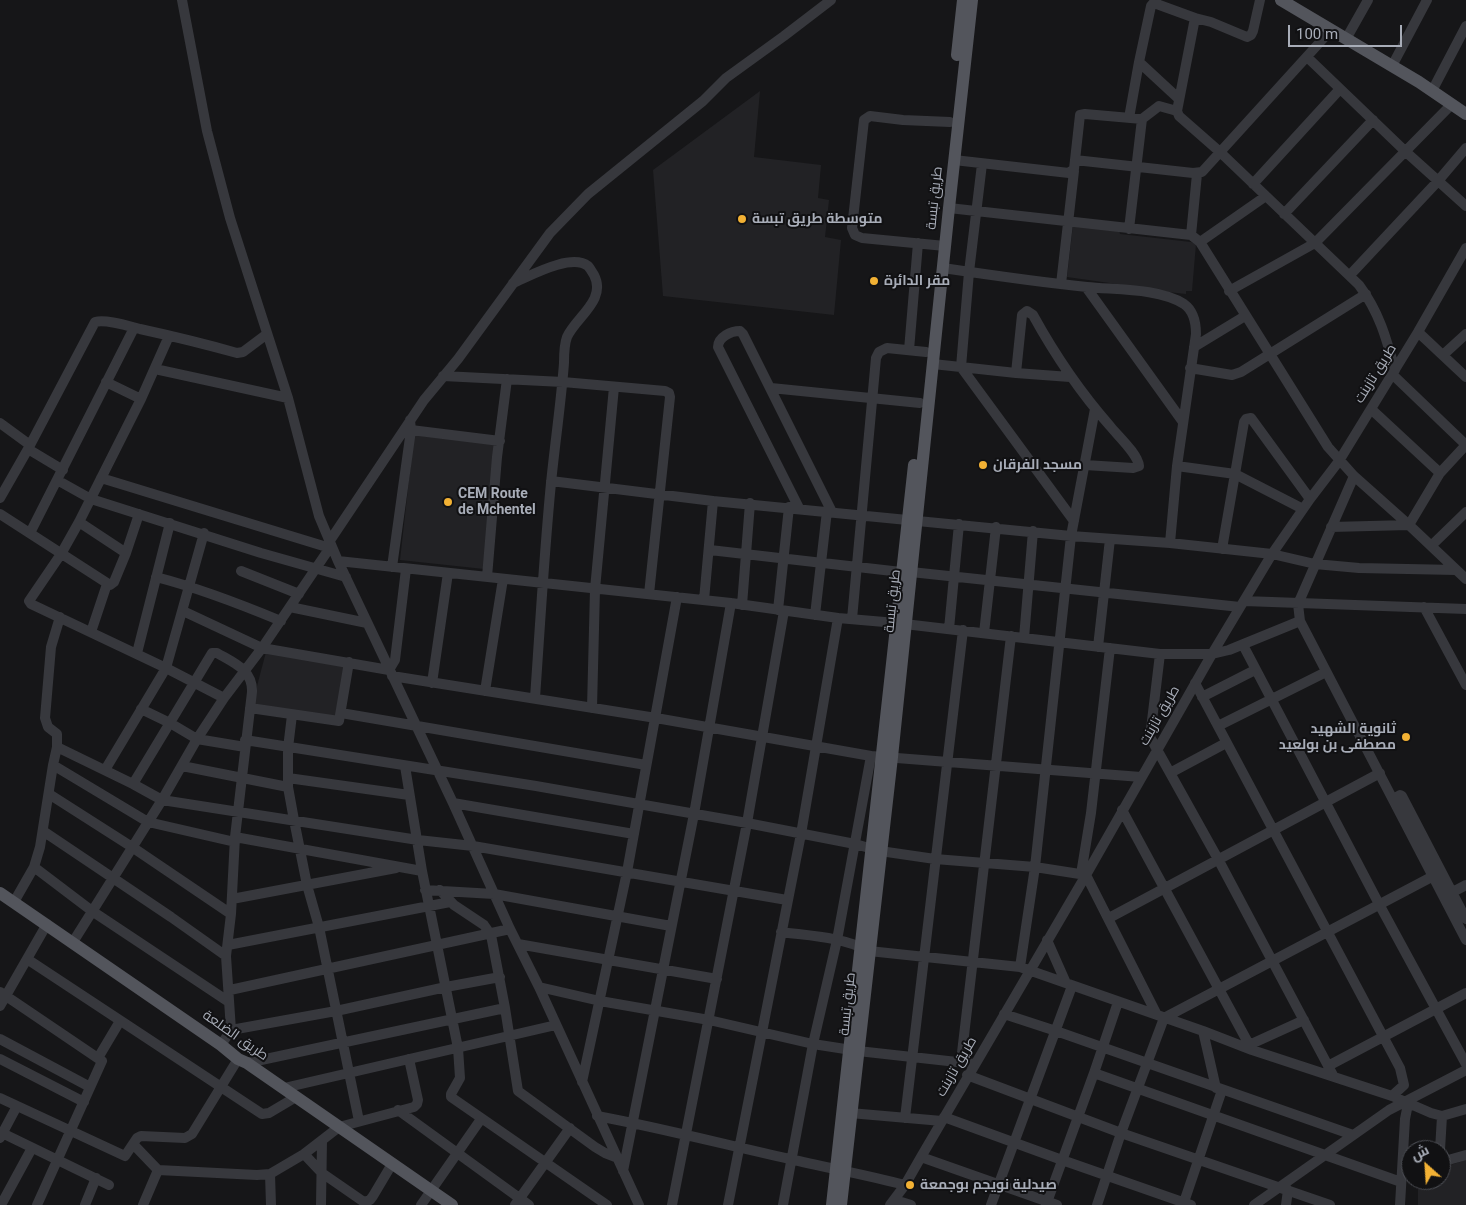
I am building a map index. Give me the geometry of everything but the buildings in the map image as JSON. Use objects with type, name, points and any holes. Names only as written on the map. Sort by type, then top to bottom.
[{"type":"main road","name":"طريق تبسة","points":[[841,1205],[840,1169],[876,850],[882,757],[901,623],[932,364],[942,268],[940,246],[948,208],[954,160],[965,17],[963,0]]},
{"type":"main road","name":"طريق تبسة","points":[[913,519],[920,403],[940,246],[950,122],[965,17],[972,0]]},
{"type":"main road","points":[[1281,0],[1392,66],[1465,113]]},
{"type":"main road","name":"طريق الضلعة","points":[[0,893],[452,1205]]},
{"type":"main road","name":"طريق تبسة","points":[[832,1205],[850,1113],[853,1050]]},
{"type":"street","points":[[182,0],[207,131],[230,218],[288,398],[319,516],[330,545],[453,803],[639,1205]]},
{"type":"street","points":[[73,942],[162,800],[197,739],[316,569],[330,545],[411,425],[424,400],[458,359],[550,233],[588,194],[703,101],[726,78],[830,0]]},
{"type":"street","points":[[1129,118],[1151,6],[1155,2],[1247,37],[1253,31],[1260,0]]},
{"type":"street","points":[[1346,39],[1368,0]]},
{"type":"street","points":[[1392,66],[1427,0]]},
{"type":"street","points":[[1195,18],[1177,111],[1179,116],[1220,152],[1350,275],[1366,294],[1376,310],[1385,332],[1393,372],[1466,445],[1440,473],[1409,524]]},
{"type":"street","points":[[1432,91],[1466,26]]},
{"type":"street","points":[[1075,160],[1197,174],[1202,172],[1331,30]]},
{"type":"street","points":[[1307,57],[1406,152],[1466,206]]},
{"type":"street","points":[[1139,62],[1179,99]]},
{"type":"street","points":[[1253,184],[1340,89]]},
{"type":"street","points":[[1229,291],[1315,243],[1452,104]]},
{"type":"street","points":[[1061,284],[1080,115],[1142,119],[1159,106],[1177,111]]},
{"type":"street","points":[[940,246],[857,237],[853,233],[852,228],[864,120],[870,116],[950,122]]},
{"type":"street","points":[[1129,229],[1142,119]]},
{"type":"street","points":[[1284,214],[1373,120]]},
{"type":"street","points":[[1350,275],[1438,181],[1466,148]]},
{"type":"street","points":[[954,160],[1065,174],[1074,171]]},
{"type":"street","points":[[982,164],[975,210],[961,367],[1074,520]]},
{"type":"street","points":[[1191,235],[1197,174]]},
{"type":"street","points":[[1200,242],[1266,196]]},
{"type":"street","points":[[948,208],[1191,235],[1200,242],[1321,438],[1339,461],[1466,579]]},
{"type":"street","points":[[909,350],[918,243]]},
{"type":"street","name":"طريق تازبنت","points":[[892,1202],[904,1186],[1004,1014],[1025,969],[1047,940],[1195,683],[1272,554],[1339,461],[1466,250]]},
{"type":"street","points":[[512,283],[565,262],[583,263],[589,266],[596,279],[596,294],[592,302],[566,338],[542,583],[535,698]]},
{"type":"street","points":[[942,268],[1061,284],[1156,294],[1178,301],[1190,310],[1196,326],[1177,466],[1170,543]]},
{"type":"street","points":[[1086,287],[1183,422]]},
{"type":"street","points":[[1190,368],[1232,375],[1241,372],[1366,294]]},
{"type":"street","points":[[1016,373],[1022,315],[1028,311],[1033,315],[1070,376],[1095,409],[1137,458],[1139,466],[1133,468],[1085,465]]},
{"type":"street","points":[[1194,347],[1245,316]]},
{"type":"street","points":[[0,498],[95,322],[99,321],[190,339],[240,353],[267,334]]},
{"type":"street","points":[[30,533],[134,328]]},
{"type":"street","points":[[672,1205],[763,736],[781,611],[783,559],[794,508],[718,347],[721,339],[735,331],[740,331],[744,334],[829,512],[815,615]]},
{"type":"street","points":[[1418,332],[1466,377]]},
{"type":"street","points":[[1443,355],[1466,334]]},
{"type":"street","points":[[169,336],[141,399],[79,522],[61,554],[29,601],[31,604],[137,653],[224,698]]},
{"type":"street","points":[[852,619],[876,358],[879,352],[887,348],[926,352]]},
{"type":"street","points":[[932,364],[1016,373],[1070,376]]},
{"type":"street","points":[[155,369],[288,398]]},
{"type":"street","points":[[443,376],[563,382],[665,391],[669,393],[660,495],[648,594]]},
{"type":"street","points":[[487,578],[507,379]]},
{"type":"street","points":[[106,382],[141,399]]},
{"type":"street","points":[[592,708],[595,589],[614,386]]},
{"type":"street","points":[[771,388],[920,403]]},
{"type":"street","points":[[1025,969],[1071,536],[1095,409]]},
{"type":"street","points":[[1370,409],[1440,473]]},
{"type":"street","points":[[1222,549],[1244,422],[1249,418],[1252,418],[1310,499]]},
{"type":"street","points":[[0,423],[29,447],[63,470]]},
{"type":"street","points":[[411,425],[500,442]]},
{"type":"street","points":[[392,567],[411,425]]},
{"type":"street","points":[[1177,466],[1235,474],[1303,509]]},
{"type":"street","points":[[1354,476],[1298,604],[1300,621],[1393,799],[1448,895],[1466,940]]},
{"type":"street","points":[[101,478],[330,545]]},
{"type":"street","points":[[57,480],[91,499],[346,577]]},
{"type":"street","points":[[551,482],[660,495],[996,527],[1071,536],[1170,543],[1272,554],[1315,564],[1358,568],[1456,570]]},
{"type":"street","points":[[704,600],[713,500]]},
{"type":"street","points":[[623,1171],[710,727],[737,604],[746,554],[750,503]]},
{"type":"street","points":[[1431,546],[1466,512]]},
{"type":"street","points":[[1,515],[110,585],[114,582],[126,553],[139,514]]},
{"type":"street","points":[[79,522],[126,553]]},
{"type":"street","points":[[137,653],[170,523]]},
{"type":"street","points":[[949,629],[960,524]]},
{"type":"street","points":[[1331,527],[1409,524]]},
{"type":"street","points":[[984,633],[996,527]]},
{"type":"street","points":[[1024,638],[1033,531]]},
{"type":"street","points":[[105,770],[166,668],[204,533]]},
{"type":"street","points":[[1098,647],[1110,539]]},
{"type":"street","points":[[710,550],[1105,594],[1242,604],[1466,609]]},
{"type":"street","points":[[338,562],[678,597],[838,618],[901,623],[1160,654],[1212,654],[1243,645],[1300,621]]},
{"type":"street","points":[[391,673],[406,569]]},
{"type":"street","points":[[241,571],[299,594]]},
{"type":"street","points":[[432,682],[448,574]]},
{"type":"street","points":[[156,577],[190,586],[281,621]]},
{"type":"street","points":[[485,691],[503,579]]},
{"type":"street","points":[[91,632],[107,584]]},
{"type":"street","points":[[582,1082],[627,872],[678,597]]},
{"type":"street","points":[[290,606],[368,623]]},
{"type":"street","points":[[1424,607],[1466,684]]},
{"type":"street","points":[[183,611],[262,648],[349,662],[432,682],[882,757],[1141,777]]},
{"type":"street","points":[[14,902],[34,867],[40,847],[57,747],[57,734],[48,727],[45,718],[51,648],[60,617]]},
{"type":"street","points":[[728,1205],[801,834],[838,618]]},
{"type":"street","points":[[905,1118],[963,630]]},
{"type":"street","points":[[961,1061],[986,862],[1011,636]]},
{"type":"street","points":[[1243,645],[1270,700],[1466,1064],[1401,1100],[1284,1189],[1254,1205]]},
{"type":"street","points":[[1097,1205],[1161,1017],[1084,874],[1110,648]]},
{"type":"street","points":[[133,784],[209,657],[217,653],[246,671],[252,686],[235,839],[231,914],[226,956],[230,990],[231,1030],[221,1045]]},
{"type":"street","points":[[1160,654],[1150,737],[1218,858],[1334,1077]]},
{"type":"street","points":[[250,708],[339,722],[349,662]]},
{"type":"street","points":[[1202,697],[1255,670]]},
{"type":"street","points":[[1218,726],[1326,672]]},
{"type":"street","points":[[1195,683],[1400,1068],[1404,1081],[1401,1100],[1404,1140]]},
{"type":"street","points":[[141,710],[170,723],[197,739],[288,748],[437,770],[747,823],[855,844],[876,850],[935,859],[986,862],[1084,874]]},
{"type":"street","points":[[341,713],[646,765]]},
{"type":"street","points":[[292,715],[288,748],[288,782],[294,820],[299,848],[319,927],[341,1042],[359,1121]]},
{"type":"street","points":[[1170,773],[1226,743]]},
{"type":"street","points":[[57,747],[162,800],[418,840],[473,846],[787,900]]},
{"type":"street","points":[[783,1205],[813,1044],[837,940],[855,844],[882,757]]},
{"type":"street","points":[[53,765],[148,822],[422,871]]},
{"type":"street","points":[[182,766],[241,778],[408,796]]},
{"type":"street","points":[[405,766],[408,796],[418,840],[425,890],[458,1048],[460,1078],[451,1097],[545,1164],[607,1205]]},
{"type":"street","points":[[1109,918],[1380,772]]},
{"type":"street","points":[[49,794],[231,914]]},
{"type":"street","points":[[453,803],[634,834]]},
{"type":"street","points":[[1122,810],[1251,1048]]},
{"type":"street","points":[[43,831],[171,916],[226,956]]},
{"type":"street","points":[[34,867],[92,911],[229,1002]]},
{"type":"street","points":[[232,899],[403,867]]},
{"type":"street","points":[[1161,1017],[1218,990],[1437,874]]},
{"type":"street","points":[[1448,895],[1466,885]]},
{"type":"street","points":[[425,890],[494,894],[671,926]]},
{"type":"street","points":[[440,890],[450,902],[484,925],[490,935],[500,978],[518,1091],[605,1153],[618,1158]]},
{"type":"street","points":[[1448,895],[1466,919]]},
{"type":"street","points":[[228,945],[450,902]]},
{"type":"street","points":[[0,1006],[3,993],[27,959],[47,924]]},
{"type":"street","points":[[230,990],[490,935],[510,929]]},
{"type":"street","points":[[781,932],[837,940],[864,949],[1025,969],[1442,1116],[1466,1109]]},
{"type":"street","points":[[991,1205],[1056,1031],[1069,985],[1047,940]]},
{"type":"street","points":[[518,944],[717,979]]},
{"type":"street","points":[[27,959],[262,1114],[269,1113],[296,1097]]},
{"type":"street","points":[[231,1030],[500,978]]},
{"type":"street","points":[[539,987],[600,1001],[709,1020],[813,1044],[975,1064]]},
{"type":"street","points":[[3,993],[102,1062],[37,1205]]},
{"type":"street","points":[[1328,1066],[1466,993]]},
{"type":"street","points":[[1046,1203],[1118,1002]]},
{"type":"street","points":[[0,1098],[123,1156],[128,1154],[137,1138],[141,1136],[185,1138],[189,1136],[221,1086],[242,1061],[505,1008]]},
{"type":"street","points":[[1004,1014],[1352,1136]]},
{"type":"street","points":[[1251,1048],[1304,1020]]},
{"type":"street","points":[[98,1058],[120,1021]]},
{"type":"street","points":[[284,1088],[556,1025]]},
{"type":"street","points":[[850,1113],[943,1119],[1015,1142],[1186,1204],[1219,1089],[1203,1032]]},
{"type":"street","points":[[0,1039],[90,1087]]},
{"type":"street","points":[[0,1059],[84,1102]]},
{"type":"street","points":[[134,1144],[158,1170],[270,1174],[304,1154],[339,1126],[414,1107],[418,1100],[410,1059]]},
{"type":"street","points":[[1094,1073],[1325,1156],[1401,1174]]},
{"type":"street","points":[[968,1075],[1030,1100],[1330,1205]]},
{"type":"street","points":[[18,1106],[1,1135],[109,1185]]},
{"type":"street","points":[[398,1110],[517,1202],[529,1205]]},
{"type":"street","points":[[597,1116],[840,1169],[904,1186]]},
{"type":"street","points":[[1441,1140],[1442,1116]]},
{"type":"street","points":[[421,1205],[481,1119]]},
{"type":"street","points":[[517,1202],[570,1128]]},
{"type":"street","points":[[322,1141],[322,1205]]},
{"type":"street","points":[[2,1205],[32,1148]]},
{"type":"street","points":[[304,1154],[322,1173],[364,1202],[370,1200],[392,1164]]},
{"type":"street","points":[[1451,1159],[1466,1155]]},
{"type":"street","points":[[921,1157],[1046,1203],[1057,1205]]},
{"type":"street","points":[[143,1205],[158,1170]]},
{"type":"street","points":[[270,1174],[271,1205]]},
{"type":"street","points":[[85,1205],[96,1178]]},
{"type":"street","points":[[1284,1189],[1286,1205]]},
{"type":"street","points":[[1400,1205],[1402,1190]]},
{"type":"street","points":[[892,1202],[910,1205]]},
{"type":"shaded area","name":"متوسطة طريق تبسة","points":[[760,91],[754,157],[821,165],[818,198],[829,200],[825,237],[841,240],[834,315],[663,296],[653,170]]},
{"type":"shaded area","points":[[1073,225],[1119,230],[1120,234],[1196,244],[1192,291],[1186,291],[1186,294],[1141,289],[1067,277]]},
{"type":"shaded area","name":"CEM Route de Mchentel","points":[[414,435],[495,444],[484,569],[400,560]]},
{"type":"shaded area","points":[[266,652],[346,666],[336,719],[252,705]]},
{"type":"shaded area","points":[[1466,1160],[1466,1205],[1418,1205],[1418,1190],[1451,1190],[1451,1165]]},
{"type":"place","name":"متوسطة طريق تبسة","points":[[742,219]]},
{"type":"place","name":"مقر الدائرة","points":[[874,281]]},
{"type":"place","name":"مسجد الفرقان","points":[[983,465]]},
{"type":"place","name":"CEM Route de Mchentel","points":[[448,502]]},
{"type":"place","name":"ثانوية الشهيد مصطفى بن بولعيد","points":[[1406,737]]},
{"type":"place","name":"صيدلية نويجم بوجمعة","points":[[910,1185]]}]
